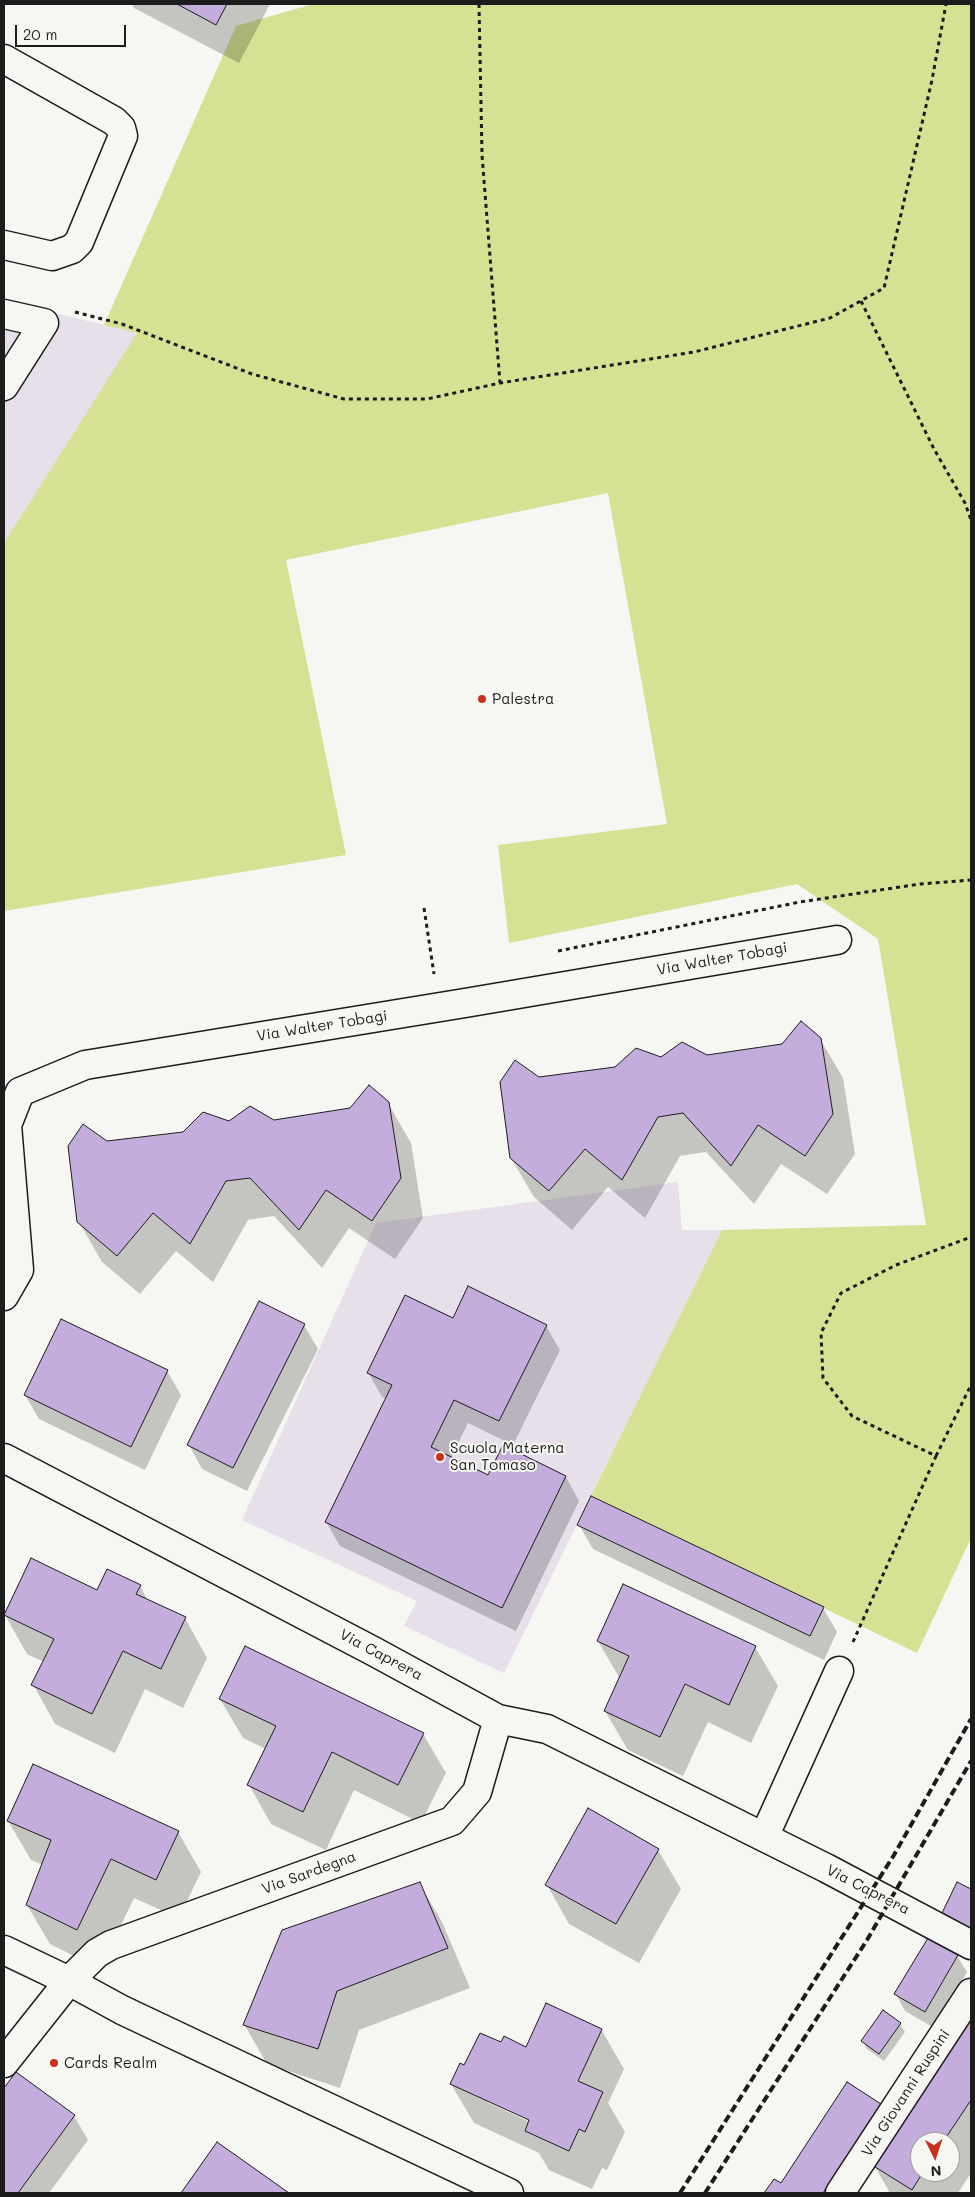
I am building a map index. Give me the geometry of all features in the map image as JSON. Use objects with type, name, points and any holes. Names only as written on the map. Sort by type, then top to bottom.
[{"type":"street","points":[[4,59],[114,122],[121,128],[122,136],[79,242],[72,249],[64,254],[52,256],[4,245]]},
{"type":"street","points":[[4,314],[44,323],[4,386]]},
{"type":"street","name":"Via Walter Tobagi","points":[[4,1296],[19,1270],[7,1125],[20,1092],[85,1065],[475,1002],[837,940]]},
{"type":"street","name":"Via Caprera","points":[[4,1458],[373,1651],[498,1719],[547,1729],[826,1868],[971,1945]]},
{"type":"street","points":[[764,1837],[839,1671]]},
{"type":"street","name":"Via Sardegna","points":[[4,2063],[69,1981],[97,1953],[111,1945],[452,1821],[477,1792],[498,1719]]},
{"type":"street","points":[[4,1950],[69,1981],[122,2010],[509,2193]]},
{"type":"street","name":"Via Giovanni Ruspini","points":[[840,2193],[971,1993]]},
{"type":"path","points":[[479,4],[482,155],[500,383]]},
{"type":"path","points":[[67,310],[122,324],[252,374],[344,399],[427,399],[500,383],[694,352],[830,318],[884,288],[932,80],[946,4]]},
{"type":"path","points":[[861,301],[934,449],[965,503],[971,520]]},
{"type":"path","points":[[550,952],[800,902],[920,884],[971,880]]},
{"type":"path","points":[[424,908],[434,976],[444,974]]},
{"type":"path","points":[[936,1456],[852,1416],[823,1378],[821,1333],[841,1293],[896,1265],[971,1237]]},
{"type":"path","points":[[839,1671],[936,1456],[971,1385]]},
{"type":"shaded area","points":[[4,301],[138,333],[4,543]]},
{"type":"shaded area","name":"Scuola Materna San Tomaso","points":[[678,1182],[682,1230],[722,1230],[504,1673],[404,1626],[417,1601],[242,1520],[376,1223]]},
{"type":"green space","points":[[313,4],[971,4],[971,1538],[917,1653],[591,1496],[722,1230],[926,1225],[878,939],[797,884],[509,943],[498,845],[667,824],[608,493],[286,560],[346,855],[4,911],[4,543],[137,333],[104,325],[236,26]]},
{"type":"building","points":[[177,4],[227,4],[216,25]]},
{"type":"building","points":[[801,1021],[821,1038],[833,1114],[805,1156],[758,1125],[731,1166],[683,1113],[658,1117],[622,1180],[585,1149],[549,1191],[510,1158],[500,1082],[515,1060],[539,1077],[615,1067],[636,1048],[661,1057],[682,1042],[707,1055],[782,1044]]},
{"type":"building","points":[[369,1085],[389,1102],[401,1178],[372,1221],[326,1190],[299,1230],[250,1178],[226,1181],[190,1244],[153,1213],[117,1256],[77,1222],[68,1146],[83,1124],[107,1141],[183,1132],[203,1112],[229,1121],[250,1106],[274,1120],[350,1108]]},
{"type":"building","points":[[468,1286],[547,1325],[499,1421],[454,1400],[431,1447],[488,1475],[503,1445],[566,1476],[502,1608],[325,1522],[392,1385],[367,1373],[405,1295],[453,1318]]},
{"type":"building","points":[[259,1301],[305,1324],[233,1468],[187,1445]]},
{"type":"building","points":[[61,1319],[168,1370],[131,1447],[24,1395]]},
{"type":"building","points":[[591,1496],[824,1607],[810,1636],[577,1525]]},
{"type":"building","points":[[31,1558],[97,1590],[107,1569],[141,1585],[136,1594],[186,1617],[161,1669],[123,1651],[92,1714],[31,1685],[54,1639],[4,1615]]},
{"type":"building","points":[[623,1584],[756,1646],[729,1705],[685,1684],[660,1737],[604,1711],[629,1656],[597,1641]]},
{"type":"building","points":[[245,1646],[424,1733],[398,1785],[332,1752],[303,1812],[247,1785],[276,1726],[219,1699]]},
{"type":"building","points":[[33,1764],[179,1831],[156,1880],[111,1859],[77,1930],[26,1905],[51,1840],[7,1821]]},
{"type":"building","points":[[588,1808],[659,1849],[616,1924],[545,1885]]},
{"type":"building","points":[[420,1882],[448,1948],[337,1991],[318,2049],[243,2025],[282,1930]]},
{"type":"building","points":[[957,1882],[971,1889],[971,1929],[942,1913]]},
{"type":"building","points":[[928,1938],[958,1955],[925,2012],[894,1994]]},
{"type":"building","points":[[546,2003],[602,2029],[578,2081],[603,2092],[585,2132],[579,2129],[569,2151],[525,2131],[529,2120],[450,2084],[460,2063],[464,2065],[480,2033],[501,2042],[504,2036],[526,2047]]},
{"type":"building","points":[[883,2010],[901,2023],[879,2054],[861,2041]]},
{"type":"building","points":[[971,2015],[971,2100],[950,2132],[910,2132],[910,2182],[917,2182],[912,2190],[872,2165]]},
{"type":"building","points":[[16,2072],[75,2115],[18,2193],[4,2193],[4,2088]]},
{"type":"building","points":[[847,2082],[881,2104],[823,2193],[764,2193],[774,2179],[781,2183]]},
{"type":"building","points":[[217,2142],[289,2193],[181,2193]]},
{"type":"railway","points":[[680,2193],[894,1855],[971,1719]]},
{"type":"railway","points":[[705,2193],[867,1940],[971,1761]]},
{"type":"place","name":"Palestra","points":[[482,699]]},
{"type":"place","name":"Scuola Materna San Tomaso","points":[[440,1457]]},
{"type":"place","name":"Cards Realm","points":[[54,2063]]}]
